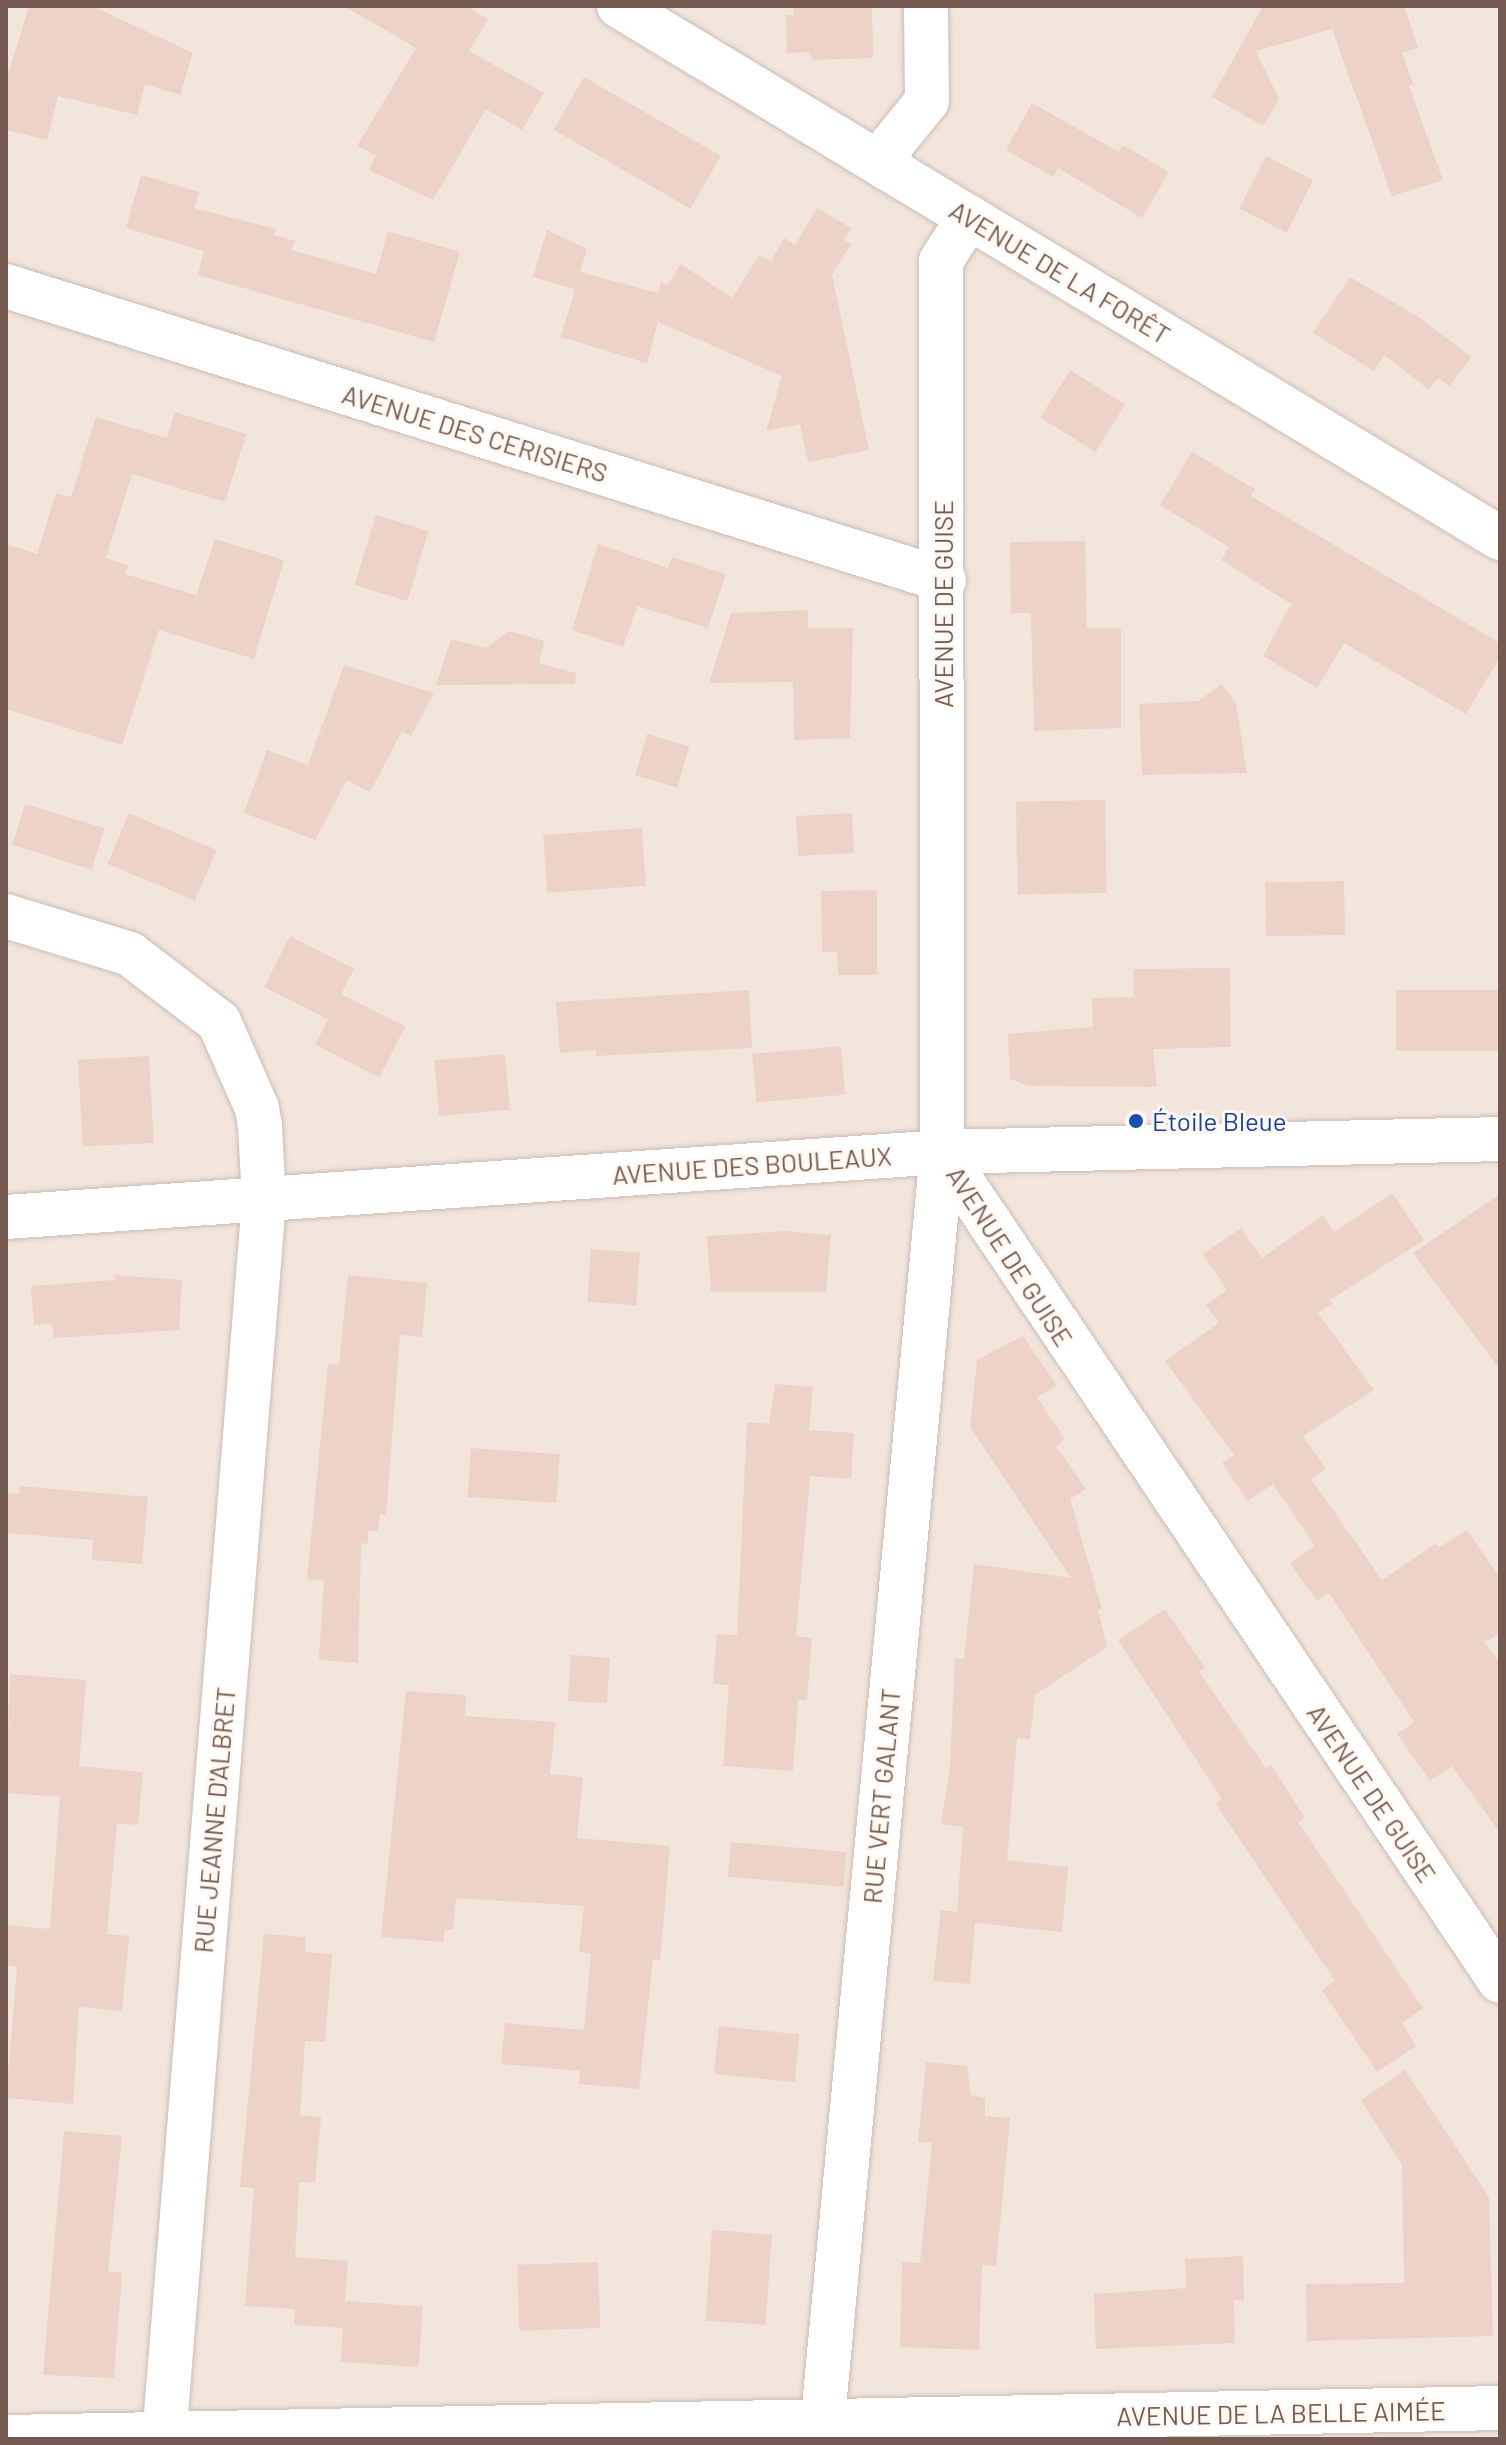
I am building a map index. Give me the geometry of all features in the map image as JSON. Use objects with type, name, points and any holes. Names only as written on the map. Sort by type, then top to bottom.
[{"type":"street","name":"AVENUE DE LA FORÊT","points":[[619,6],[1500,538]]},
{"type":"street","points":[[886,168],[892,144],[927,101],[926,6]]},
{"type":"street","name":"AVENUE DE GUISE","points":[[969,217],[941,261],[944,580],[942,1152],[1500,1981]]},
{"type":"street","name":"AVENUE DES CERISIERS","points":[[6,286],[944,580]]},
{"type":"street","name":"RUE JEANNE D'ALBRET","points":[[6,916],[130,954],[219,1022],[260,1126],[264,1201],[164,2437]]},
{"type":"street","name":"AVENUE DES BOULEAUX","points":[[6,1217],[942,1152],[1500,1139]]},
{"type":"street","name":"RUE VERT GALANT","points":[[822,2431],[942,1152]]},
{"type":"street","name":"AVENUE DE LA BELLE AIMÉE","points":[[6,2437],[822,2431],[1500,2408]]},
{"type":"shaded area","points":[[6,6],[1500,6],[1500,2439],[6,2439]]},
{"type":"building","points":[[29,6],[92,6],[193,53],[180,95],[145,84],[137,115],[58,96],[47,140],[6,130],[6,81]]},
{"type":"building","points":[[344,6],[466,6],[488,19],[469,51],[544,93],[522,130],[486,109],[433,200],[369,170],[376,155],[357,146],[416,48]]},
{"type":"building","points":[[794,6],[872,6],[873,58],[814,60],[807,52],[787,53],[786,15],[794,15]]},
{"type":"building","points":[[1263,6],[1404,6],[1418,48],[1402,53],[1413,84],[1409,86],[1443,180],[1392,196],[1332,29],[1256,51],[1279,99],[1263,126],[1212,97]]},
{"type":"building","points":[[584,77],[721,156],[690,209],[554,130]]},
{"type":"building","points":[[1032,103],[1119,152],[1123,145],[1169,172],[1142,218],[1058,168],[1053,177],[1006,150]]},
{"type":"building","points":[[1266,156],[1313,180],[1286,233],[1239,209]]},
{"type":"building","points":[[141,175],[199,192],[194,208],[276,229],[274,235],[295,241],[291,250],[376,274],[388,231],[460,252],[434,342],[198,275],[204,251],[126,228]]},
{"type":"building","points":[[817,208],[851,228],[844,240],[851,244],[832,275],[869,450],[808,462],[800,424],[766,431],[782,376],[658,322],[647,363],[561,337],[577,282],[574,289],[533,277],[547,230],[587,249],[580,272],[658,293],[661,282],[667,285],[681,264],[732,298],[759,255],[771,261],[784,238],[795,245]]},
{"type":"building","points":[[1350,277],[1420,318],[1471,357],[1450,386],[1438,378],[1429,390],[1384,355],[1374,371],[1313,333]]},
{"type":"building","points":[[1070,370],[1125,404],[1095,452],[1040,417]]},
{"type":"building","points":[[175,412],[246,434],[225,502],[132,474],[106,558],[128,565],[125,574],[196,595],[215,539],[284,560],[254,659],[159,630],[122,745],[6,709],[6,544],[37,554],[56,493],[71,497],[96,417],[167,438]]},
{"type":"building","points":[[1192,452],[1255,489],[1251,496],[1500,643],[1500,657],[1466,714],[1344,643],[1317,688],[1263,656],[1291,604],[1221,560],[1229,547],[1160,505]]},
{"type":"building","points":[[376,515],[429,531],[407,601],[355,585]]},
{"type":"building","points":[[1085,541],[1087,628],[1121,628],[1121,728],[1034,731],[1031,613],[1011,613],[1010,542]]},
{"type":"building","points":[[598,544],[668,568],[672,557],[726,574],[708,628],[637,606],[623,647],[572,630]]},
{"type":"building","points":[[808,610],[808,628],[853,628],[850,738],[794,740],[793,682],[709,683],[731,613]]},
{"type":"building","points":[[509,631],[544,641],[539,663],[576,673],[575,684],[436,685],[451,639],[486,648]]},
{"type":"building","points":[[344,665],[434,693],[411,736],[402,731],[370,792],[347,780],[315,840],[244,813],[267,750],[308,765]]},
{"type":"building","points":[[1222,684],[1236,704],[1247,773],[1142,775],[1139,704],[1198,701]]},
{"type":"building","points":[[647,734],[689,746],[677,787],[635,775]]},
{"type":"building","points":[[1105,800],[1107,893],[1018,895],[1016,802]]},
{"type":"building","points":[[25,804],[104,828],[92,869],[12,845]]},
{"type":"building","points":[[129,813],[216,850],[195,901],[108,864]]},
{"type":"building","points":[[852,813],[854,853],[798,856],[796,816]]},
{"type":"building","points":[[642,828],[646,886],[547,893],[543,835]]},
{"type":"building","points":[[1344,881],[1345,935],[1266,936],[1265,882]]},
{"type":"building","points":[[877,890],[877,975],[838,975],[837,952],[822,952],[821,891]]},
{"type":"building","points":[[290,936],[354,969],[328,1019],[264,987]]},
{"type":"building","points":[[1230,968],[1231,1047],[1153,1049],[1157,1087],[1028,1086],[1010,1079],[1008,1034],[1093,1027],[1092,998],[1134,997],[1133,969]]},
{"type":"building","points":[[749,990],[752,1048],[596,1056],[596,1050],[560,1053],[556,1002]]},
{"type":"building","points":[[1396,990],[1500,990],[1500,1051],[1396,1051]]},
{"type":"building","points":[[341,994],[405,1027],[379,1077],[315,1045]]},
{"type":"building","points":[[841,1046],[845,1095],[757,1103],[752,1054]]},
{"type":"building","points":[[505,1054],[510,1110],[439,1116],[434,1060]]},
{"type":"building","points":[[149,1056],[154,1143],[83,1147],[78,1060]]},
{"type":"building","points":[[1392,1193],[1424,1240],[1330,1300],[1333,1303],[1318,1313],[1374,1390],[1303,1436],[1326,1469],[1311,1479],[1382,1580],[1435,1544],[1440,1547],[1467,1530],[1500,1578],[1500,1633],[1485,1642],[1500,1664],[1500,1833],[1452,1766],[1430,1781],[1397,1734],[1414,1722],[1329,1593],[1317,1601],[1290,1563],[1315,1546],[1273,1484],[1247,1501],[1222,1463],[1234,1455],[1165,1361],[1219,1323],[1206,1305],[1227,1290],[1203,1254],[1241,1228],[1262,1258],[1323,1215],[1334,1232]]},
{"type":"building","points":[[1500,1194],[1500,1370],[1413,1253]]},
{"type":"building","points":[[786,1231],[831,1235],[826,1292],[711,1292],[707,1236]]},
{"type":"building","points":[[591,1249],[640,1252],[636,1305],[587,1302]]},
{"type":"building","points":[[115,1275],[182,1280],[179,1330],[54,1338],[52,1324],[34,1325],[31,1286],[115,1280]]},
{"type":"building","points":[[348,1275],[427,1283],[422,1337],[400,1335],[386,1515],[380,1514],[378,1531],[368,1531],[368,1544],[361,1543],[358,1663],[319,1660],[324,1581],[307,1579],[328,1364],[339,1365]]},
{"type":"building","points":[[1023,1336],[1057,1386],[1037,1397],[1065,1439],[1056,1446],[1086,1489],[1070,1499],[1102,1609],[1098,1610],[1107,1647],[1035,1695],[1030,1739],[1017,1738],[1007,1860],[1068,1867],[1062,1932],[975,1923],[970,1984],[933,1981],[941,1910],[957,1912],[963,1827],[941,1824],[950,1767],[955,1658],[964,1659],[974,1564],[1071,1578],[970,1427],[977,1360]]},
{"type":"building","points":[[775,1384],[813,1387],[809,1430],[854,1433],[851,1479],[810,1476],[796,1636],[812,1638],[807,1700],[798,1700],[793,1771],[723,1766],[729,1685],[713,1684],[717,1634],[737,1635],[747,1422],[769,1424]]},
{"type":"building","points":[[471,1448],[560,1454],[556,1503],[468,1497]]},
{"type":"building","points":[[19,1486],[148,1497],[142,1564],[92,1560],[93,1540],[6,1533],[6,1493],[19,1494]]},
{"type":"building","points":[[1165,1609],[1205,1668],[1199,1672],[1266,1768],[1271,1765],[1305,1818],[1298,1822],[1423,2008],[1402,2023],[1416,2046],[1377,2072],[1322,1990],[1335,1981],[1215,1803],[1222,1799],[1118,1640]]},
{"type":"building","points":[[571,1655],[610,1658],[607,1704],[568,1701]]},
{"type":"building","points":[[10,1674],[86,1680],[79,1766],[143,1772],[138,1825],[117,1823],[107,1934],[129,1936],[122,2011],[79,2007],[73,2104],[6,2098],[17,1967],[6,1965],[6,1925],[50,1929],[60,1797],[6,1793]]},
{"type":"building","points":[[406,1691],[466,1695],[465,1716],[555,1722],[550,1774],[583,1777],[577,1838],[670,1846],[660,1960],[653,1959],[639,2089],[579,2084],[580,2071],[501,2064],[505,2023],[584,2030],[591,1954],[579,1952],[584,1906],[456,1898],[453,1929],[445,1929],[443,1942],[381,1937]]},
{"type":"building","points":[[731,1842],[847,1852],[844,1887],[728,1877]]},
{"type":"building","points":[[264,1934],[306,1937],[305,1952],[332,1954],[325,2042],[305,2041],[300,2115],[321,2117],[315,2183],[299,2182],[295,2257],[348,2261],[343,2328],[294,2325],[295,2309],[245,2306],[254,2188],[240,2187]]},
{"type":"building","points":[[719,2026],[800,2034],[795,2082],[714,2074]]},
{"type":"building","points":[[926,2062],[967,2066],[971,2095],[985,2098],[985,2116],[1010,2118],[996,2266],[982,2265],[979,2350],[900,2347],[902,2262],[920,2263],[932,2143],[918,2142]]},
{"type":"building","points":[[1405,2070],[1489,2197],[1493,2336],[1307,2341],[1306,2284],[1404,2283],[1402,2165],[1361,2100]]},
{"type":"building","points":[[64,2131],[122,2136],[108,2271],[122,2273],[114,2378],[43,2375]]},
{"type":"building","points":[[712,2230],[772,2234],[766,2325],[706,2321]]},
{"type":"building","points":[[1243,2256],[1244,2301],[1234,2300],[1235,2343],[1096,2349],[1094,2294],[1186,2288],[1185,2259]]},
{"type":"building","points":[[598,2262],[600,2328],[519,2331],[517,2265]]},
{"type":"building","points":[[345,2301],[423,2306],[419,2367],[341,2362]]},
{"type":"place","name":"Étoile Bleue","points":[[1136,1121]]}]
